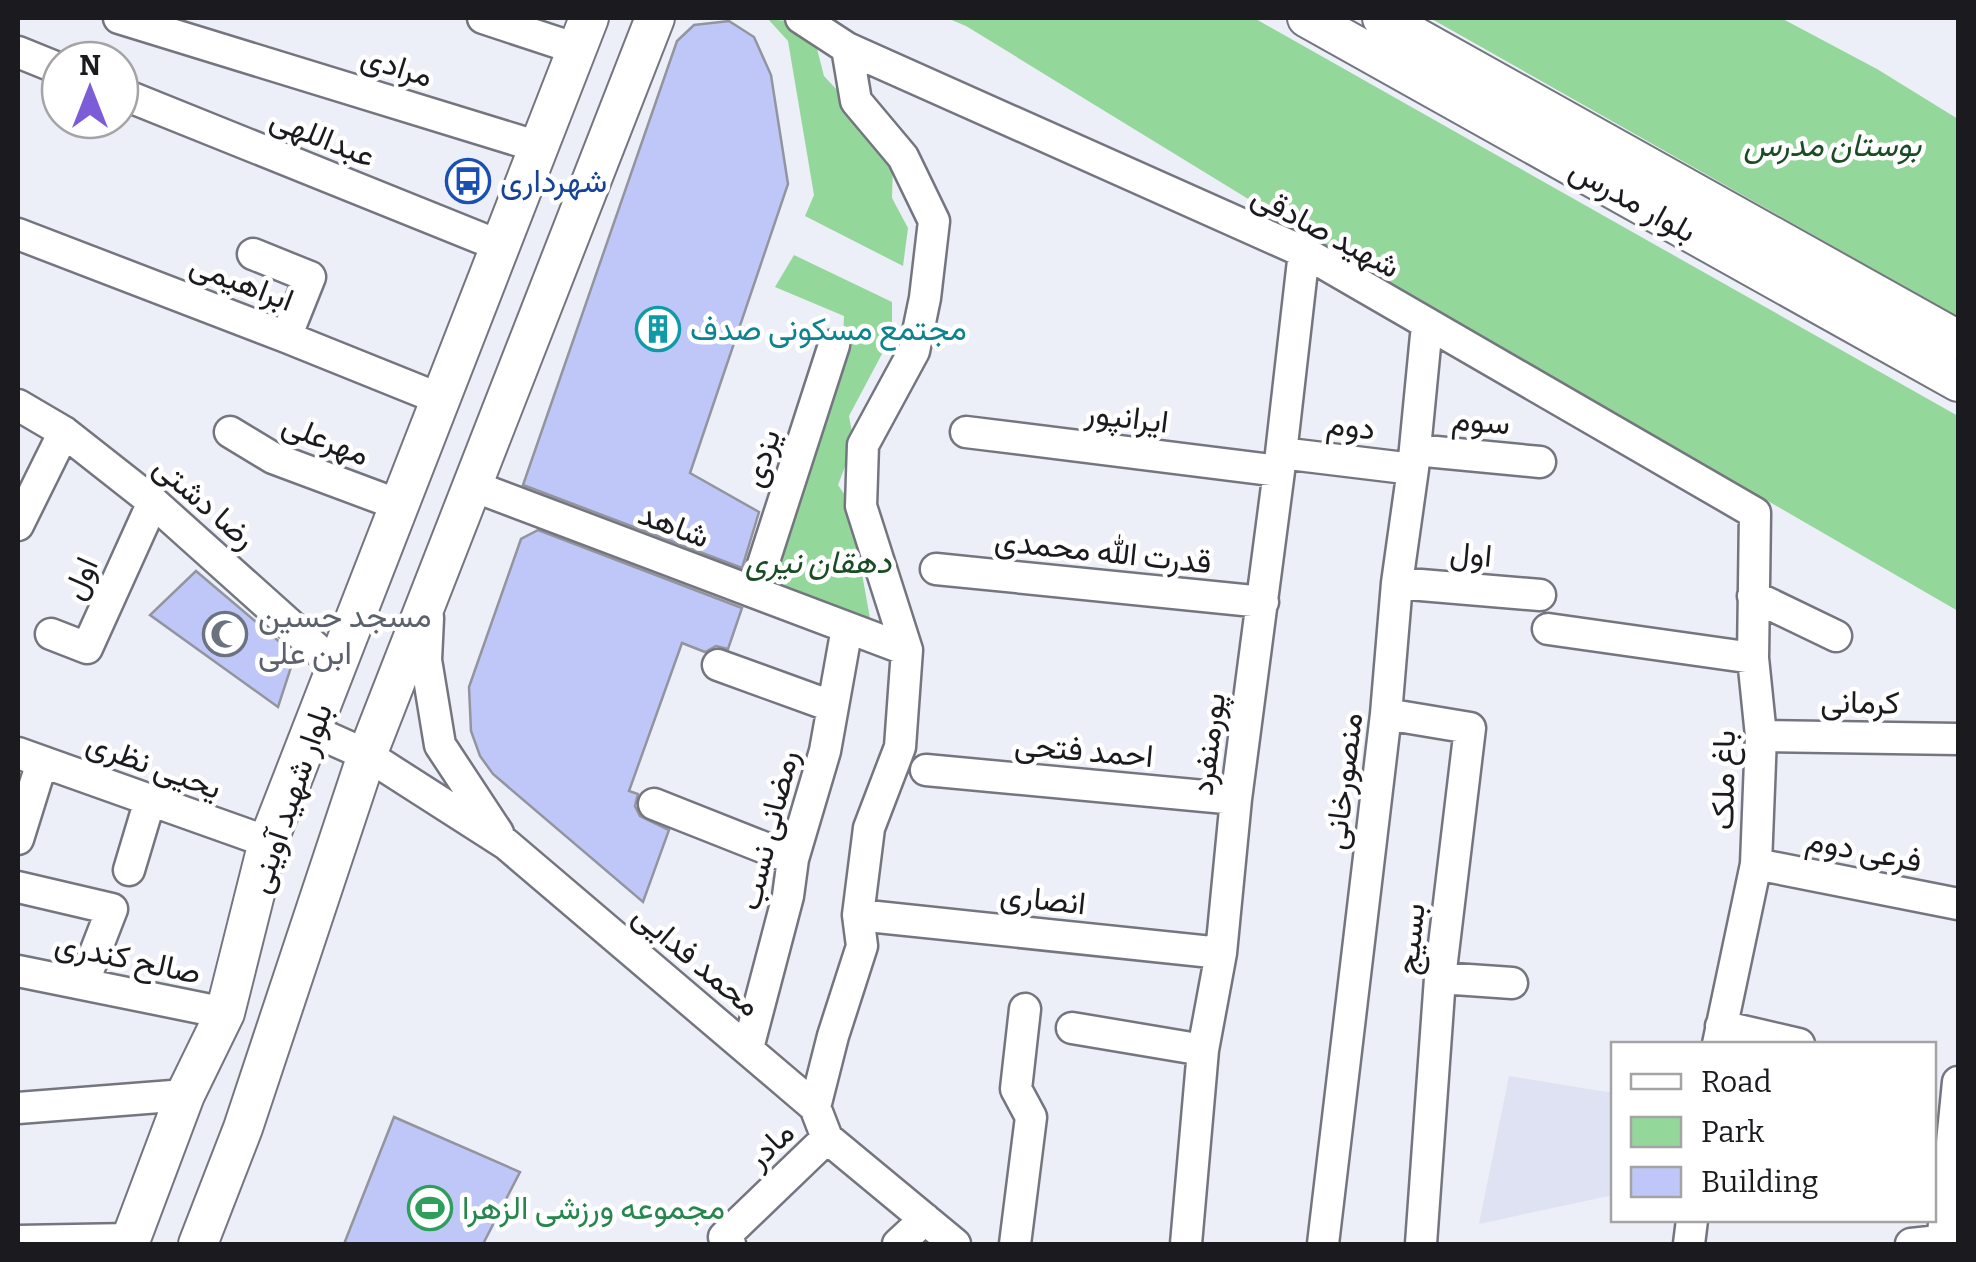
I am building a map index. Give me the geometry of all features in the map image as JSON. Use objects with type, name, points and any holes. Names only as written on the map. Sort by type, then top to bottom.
[{"type":"main road","name":"بلوار شهید آوینی","points":[[243,1128],[368,755],[655,18]]},
{"type":"main road","name":"بلوار مدرس","points":[[1308,18],[1958,382]]},
{"type":"main road","name":"بلوار مدرس","points":[[1382,18],[1958,340]]},
{"type":"main road","name":"بلوار شهید آوینی","points":[[130,1242],[185,1095],[225,1014],[268,842],[583,33]]},
{"type":"main road","points":[[198,1244],[243,1128]]},
{"type":"main road","points":[[222,1244],[243,1128]]},
{"type":"street","name":"مرادی","points":[[119,18],[539,146]]},
{"type":"street","points":[[483,18],[583,33]]},
{"type":"street","name":"شهید صادقی","points":[[801,18],[846,48],[1304,252],[1755,512]]},
{"type":"street","points":[[816,1107],[832,1036],[862,946],[858,916],[868,828],[900,747],[907,650],[861,506],[864,445],[914,351],[934,220],[903,157],[856,101],[846,48]]},
{"type":"street","name":"عبداللهی","points":[[140,101],[500,246]]},
{"type":"street","name":"ابراهیمی","points":[[18,234],[440,399]]},
{"type":"street","name":"پورمنفرد","points":[[1186,1244],[1203,1050],[1221,953],[1236,799],[1304,252]]},
{"type":"street","points":[[253,254],[310,277],[286,337]]},
{"type":"street","name":"منصورخانی","points":[[1322,1244],[1386,714],[1427,325]]},
{"type":"street","name":"یزدی","points":[[754,592],[834,344]]},
{"type":"street","name":"رضا دشتی","points":[[18,406],[64,432],[153,502],[336,666]]},
{"type":"street","points":[[18,526],[64,432]]},
{"type":"street","name":"مهرعلی","points":[[230,432],[272,458],[399,505]]},
{"type":"street","name":"ایرانپور","points":[[966,432],[1280,462]]},
{"type":"street","name":"دوم","points":[[1280,462],[1414,459]]},
{"type":"street","name":"سوم","points":[[1414,459],[1540,462]]},
{"type":"street","name":"شاهد","points":[[473,486],[907,650]]},
{"type":"street","name":"اول","points":[[51,634],[87,648],[153,502]]},
{"type":"street","name":"باغ ملک","points":[[1720,1035],[1756,864],[1761,736],[1752,658],[1755,512]]},
{"type":"street","name":"قدرت الله محمدی","points":[[936,569],[1262,602]]},
{"type":"street","name":"اول","points":[[1397,583],[1540,595]]},
{"type":"street","points":[[430,595],[426,660],[440,745],[506,844]]},
{"type":"street","points":[[1753,596],[1836,636]]},
{"type":"street","name":"رمضانی نسب","points":[[748,1048],[788,896],[793,858],[824,751],[847,628]]},
{"type":"street","points":[[1548,629],[1752,658]]},
{"type":"street","points":[[718,665],[832,706]]},
{"type":"street","name":"بسیج","points":[[1386,714],[1470,728],[1440,978],[1420,1244]]},
{"type":"street","name":"محمد فدایی","points":[[312,730],[368,755],[506,844],[816,1107],[828,1138],[955,1244]]},
{"type":"street","name":"کرمانی","points":[[1761,736],[1958,739]]},
{"type":"street","points":[[18,839],[30,758]]},
{"type":"street","name":"یحیی نظری","points":[[30,758],[268,842]]},
{"type":"street","name":"احمد فتحی","points":[[926,770],[1236,799]]},
{"type":"street","points":[[129,870],[150,800]]},
{"type":"street","points":[[654,804],[793,858]]},
{"type":"street","name":"فرعی دوم","points":[[1756,864],[1958,904]]},
{"type":"street","points":[[18,887],[112,909],[83,984]]},
{"type":"street","name":"انصاری","points":[[858,916],[1221,953]]},
{"type":"street","name":"صالح کندری","points":[[18,971],[225,1014]]},
{"type":"street","points":[[1440,978],[1512,982]]},
{"type":"street","points":[[1015,1244],[1031,1117],[1016,1090],[1025,1008]]},
{"type":"street","points":[[1072,1028],[1203,1050]]},
{"type":"street","points":[[1720,1035],[1781,1042]]},
{"type":"street","points":[[1911,1244],[1948,1242],[1958,1082]]},
{"type":"street","points":[[18,1108],[185,1095]]},
{"type":"street","name":"مادر","points":[[730,1244],[724,1238],[828,1138]]},
{"type":"street","points":[[898,1244],[925,1219]]},
{"type":"street","points":[[18,1241],[130,1242]]},
{"type":"shaded area","points":[[1509,1076],[1611,1093],[1611,1195],[1479,1224]]},
{"type":"green space","points":[[947,18],[1254,18],[1958,416],[1958,611],[1286,222]]},
{"type":"green space","name":"بوستان مدرس","points":[[1430,18],[1781,18],[1877,69],[1958,119],[1958,317]]},
{"type":"green space","points":[[768,19],[795,22],[815,41],[824,76],[893,161],[892,198],[908,228],[903,266],[805,216],[814,195],[788,41]]},
{"type":"green space","name":"دهقان نیری","points":[[794,255],[892,302],[892,335],[849,416],[854,443],[838,485],[849,501],[871,624],[770,586],[843,341],[844,316],[775,287]]},
{"type":"building","name":"مجتمع مسکونی صدف","points":[[729,21],[754,37],[771,75],[788,184],[690,473],[759,512],[742,568],[523,485],[677,41],[694,25]]},
{"type":"building","points":[[538,530],[742,608],[728,649],[716,646],[705,652],[682,643],[629,791],[638,794],[635,806],[640,816],[669,830],[643,902],[493,774],[480,756],[471,731],[469,687],[521,539]]},
{"type":"building","name":"مسجد حسین ابن علی","points":[[196,571],[295,655],[278,707],[150,615]]},
{"type":"building","name":"مجموعه ورزشی الزهرا","points":[[394,1117],[520,1172],[483,1244],[344,1244]]},
{"type":"place","name":"شهرداری","points":[[468,181]]},
{"type":"place","name":"مجتمع مسکونی صدف","points":[[658,329]]},
{"type":"place","name":"مسجد حسین ابن علی","points":[[225,634]]},
{"type":"place","name":"مجموعه ورزشی الزهرا","points":[[430,1208]]}]
